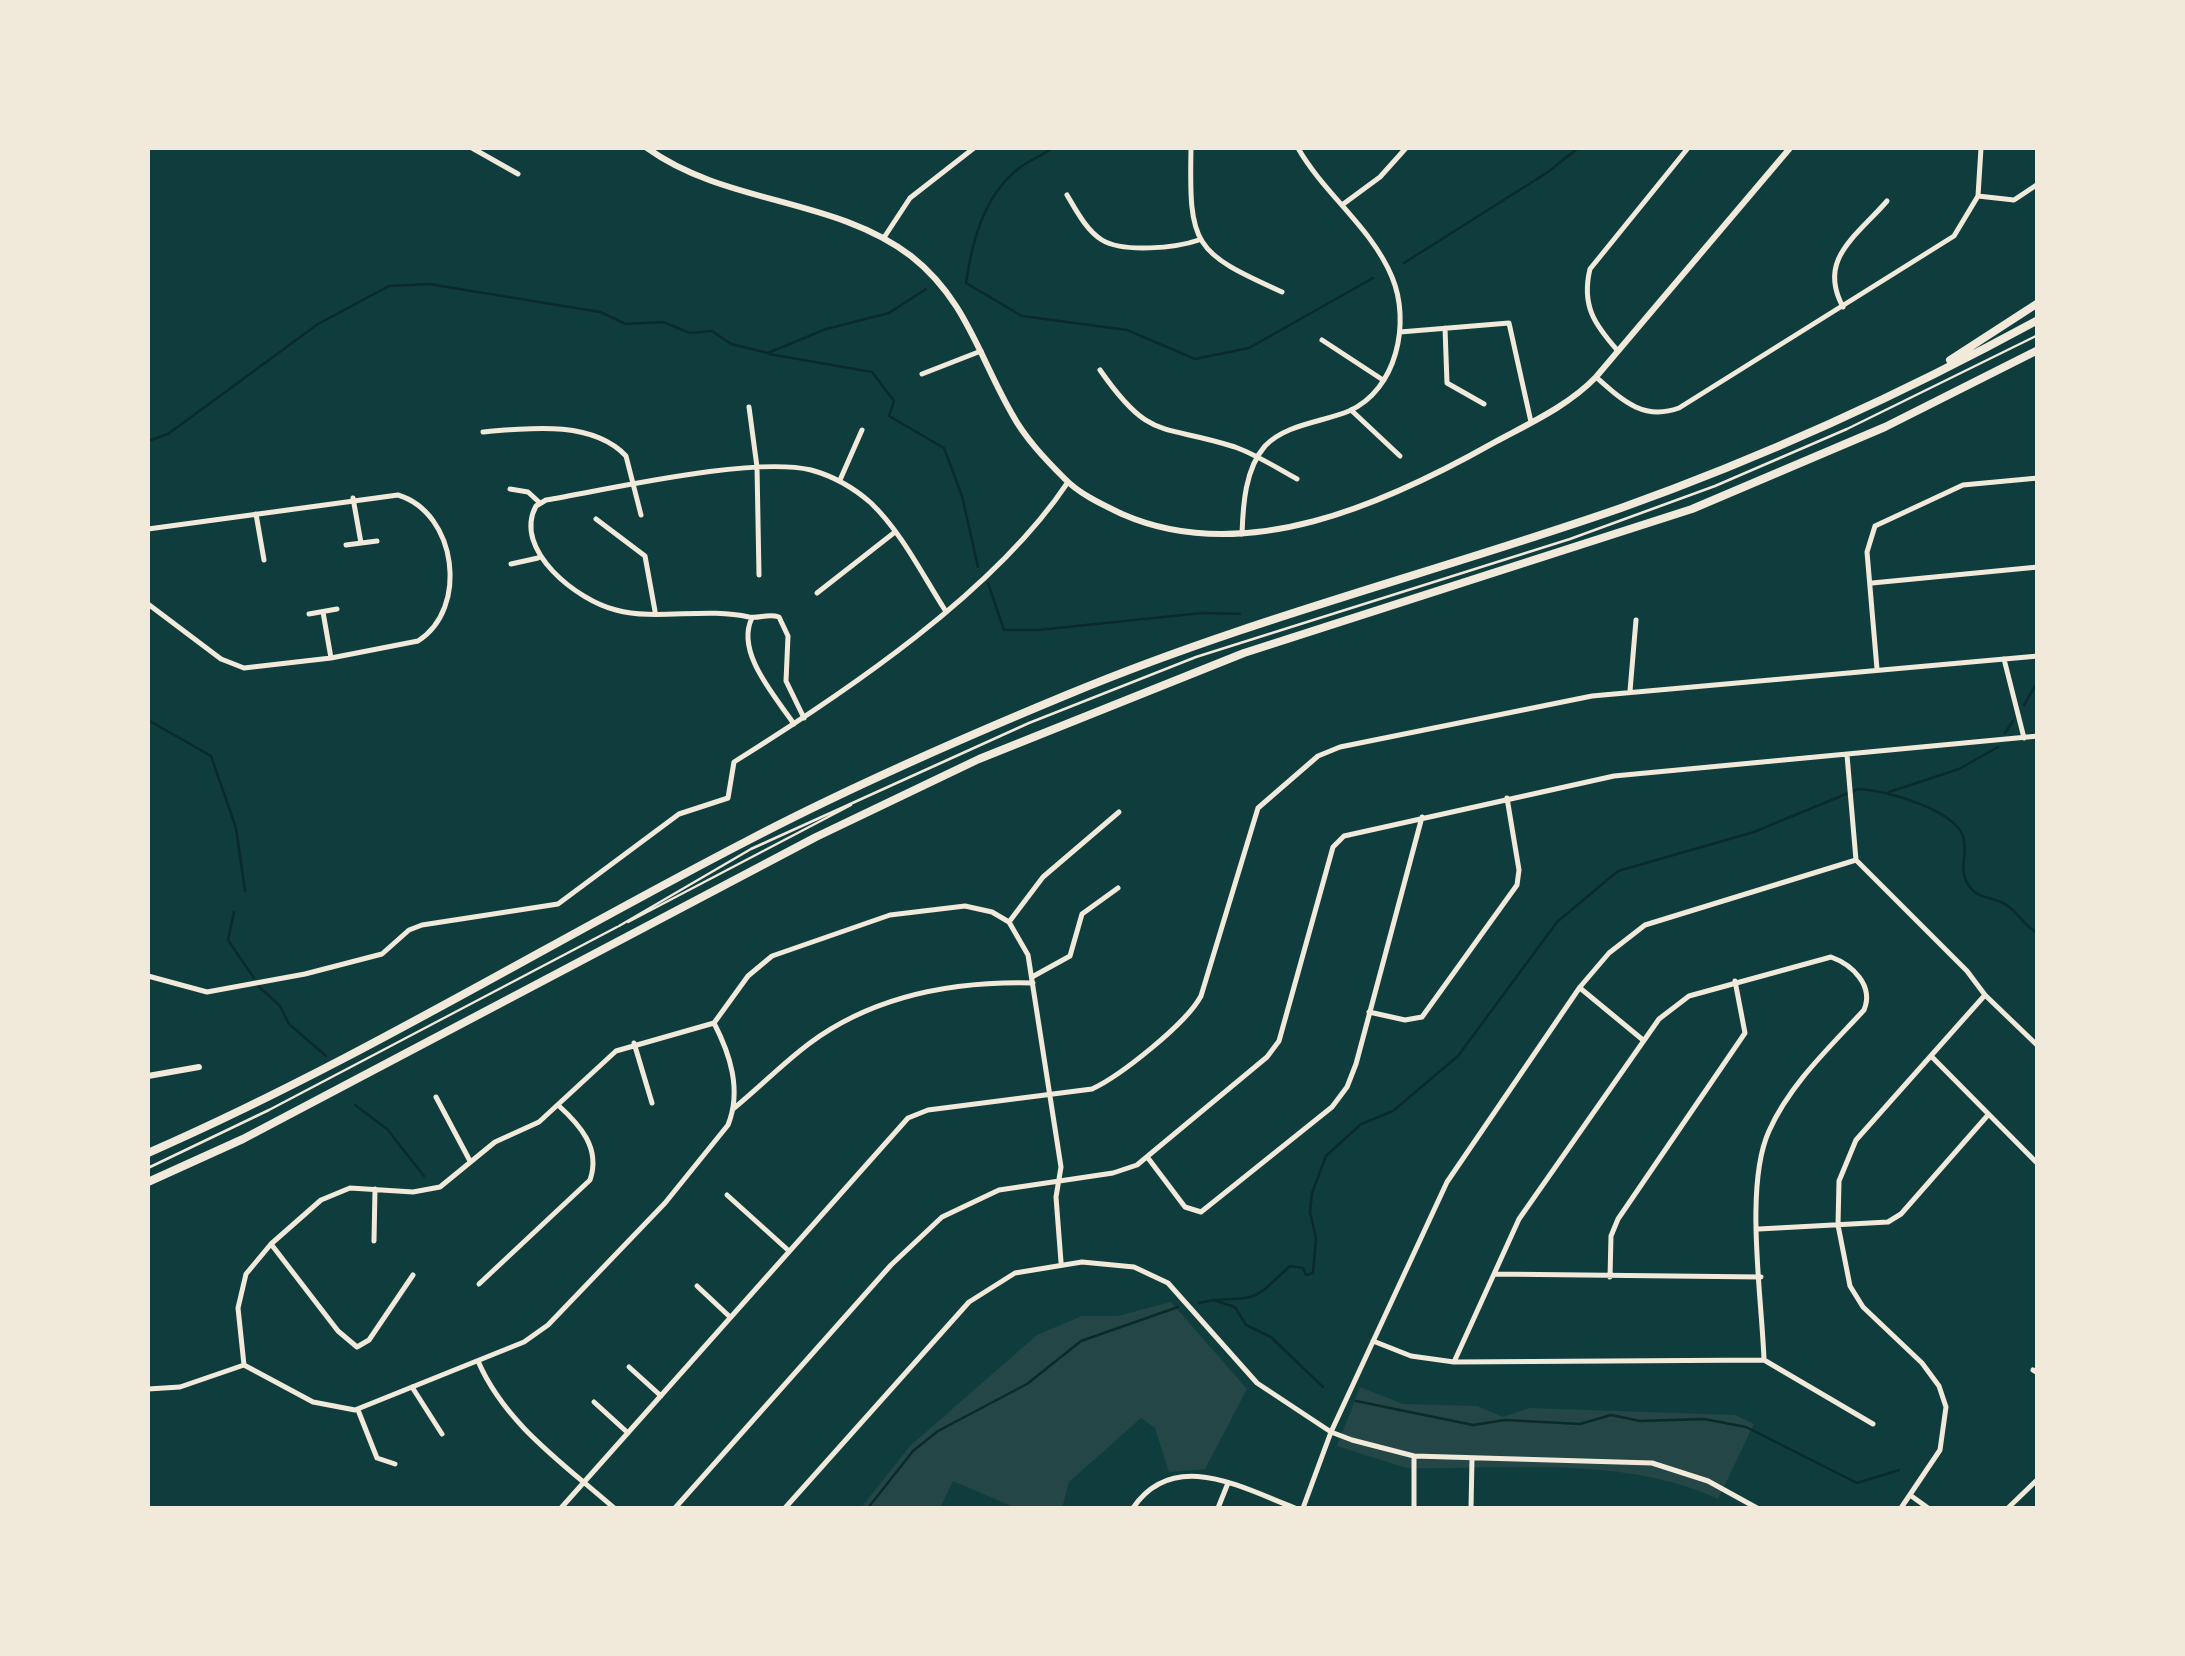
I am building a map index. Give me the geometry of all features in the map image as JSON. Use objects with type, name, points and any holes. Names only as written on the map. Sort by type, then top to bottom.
[{"type":"main road","points":[[1913,384],[2038,303]]},
{"type":"main road","points":[[148,1153],[258,1102],[752,838],[961,739],[1244,628],[1624,506],[1772,449],[1913,384],[2038,320]]},
{"type":"main road","points":[[148,1182],[243,1138],[830,830],[1016,743],[1244,653],[1692,508],[1885,427],[2038,350]]},
{"type":"street","points":[[472,148],[518,174]]},
{"type":"street","points":[[648,148],[697,175],[885,236],[947,289],[1019,426],[1068,482],[1144,524],[1205,535],[1294,526],[1417,484],[1569,401],[1618,352],[1790,148]]},
{"type":"street","points":[[885,236],[910,198],[974,148]]},
{"type":"street","points":[[1190,148],[1190,206],[1199,240],[1228,267],[1282,292]]},
{"type":"street","points":[[1242,534],[1246,492],[1258,457],[1282,434],[1351,410],[1384,380],[1400,332],[1396,286],[1385,261],[1298,148]]},
{"type":"street","points":[[1342,206],[1380,176],[1406,148]]},
{"type":"street","points":[[1618,352],[1590,314],[1586,286],[1590,269],[1688,148]]},
{"type":"street","points":[[1596,377],[1634,407],[1656,414],[1668,412],[1954,236],[1978,196],[1981,148]]},
{"type":"street","points":[[1978,196],[2014,200],[2038,184]]},
{"type":"street","points":[[1067,194],[1091,230],[1110,244],[1165,246],[1199,240]]},
{"type":"street","points":[[1843,307],[1831,282],[1834,264],[1887,201]]},
{"type":"street","points":[[1400,332],[1505,322],[1511,327],[1531,422]]},
{"type":"street","points":[[1445,328],[1447,383],[1484,404]]},
{"type":"street","points":[[1322,340],[1384,380]]},
{"type":"street","points":[[922,374],[981,351]]},
{"type":"street","points":[[1100,370],[1152,426],[1258,457],[1297,480]]},
{"type":"street","points":[[749,407],[757,467],[759,575]]},
{"type":"street","points":[[1351,410],[1400,456]]},
{"type":"street","points":[[483,432],[536,429],[600,438],[626,456],[641,515]]},
{"type":"street","points":[[840,480],[862,430]]},
{"type":"street","points":[[540,503],[757,467],[796,468],[840,480],[870,503],[895,532],[945,610]]},
{"type":"street","points":[[1877,670],[1867,540],[1882,522],[1962,485],[2038,478]]},
{"type":"street","points":[[148,976],[210,992],[382,954],[409,930],[422,925],[550,907],[646,842],[679,814],[728,798],[734,762],[804,718],[1006,561],[1068,482]]},
{"type":"street","points":[[510,489],[528,492],[540,503]]},
{"type":"street","points":[[148,529],[398,495],[422,507],[441,534],[450,592],[436,627],[418,642],[257,668],[233,665],[148,604]]},
{"type":"street","points":[[354,498],[361,543]]},
{"type":"street","points":[[540,503],[529,526],[538,558],[607,607],[728,611],[752,618],[772,615],[784,622],[789,644],[786,681],[804,718]]},
{"type":"street","points":[[256,514],[264,560]]},
{"type":"street","points":[[596,519],[642,552],[655,611]]},
{"type":"street","points":[[817,593],[895,532]]},
{"type":"street","points":[[346,545],[378,541]]},
{"type":"street","points":[[511,564],[538,558]]},
{"type":"street","points":[[1871,583],[2038,567]]},
{"type":"street","points":[[309,614],[338,610]]},
{"type":"street","points":[[323,612],[330,658]]},
{"type":"street","points":[[752,618],[746,634],[750,653],[794,724]]},
{"type":"street","points":[[1630,691],[1636,620]]},
{"type":"street","points":[[561,1508],[914,1115],[1082,1092],[1104,1083],[1197,1004],[1253,816],[1275,789],[1318,756],[1486,716],[1630,691],[2038,656]]},
{"type":"street","points":[[2004,659],[2024,738]]},
{"type":"street","points":[[675,1508],[916,1239],[942,1217],[987,1194],[1114,1173],[1148,1158],[1267,1057],[1279,1041],[1337,842],[1351,832],[1614,776],[2038,736]]},
{"type":"street","points":[[1848,755],[1856,860],[1966,971],[1984,996],[2038,1046]]},
{"type":"street","points":[[1369,1012],[1405,1020],[1422,1017],[1517,885],[1519,870],[1507,798]]},
{"type":"street","points":[[1009,922],[1043,878],[1119,812]]},
{"type":"street","points":[[1148,1158],[1185,1207],[1192,1212],[1205,1211],[1341,1096],[1356,1064],[1422,816]]},
{"type":"street","points":[[1303,1508],[1331,1432],[1458,1161],[1580,987],[1609,953],[1645,924],[1856,860]]},
{"type":"street","points":[[733,1110],[810,1044],[879,1006],[920,991],[1033,980],[1070,956],[1080,917],[1118,888]]},
{"type":"street","points":[[244,1366],[238,1308],[241,1286],[272,1244],[328,1196],[350,1188],[432,1189],[495,1142],[539,1122],[608,1057],[634,1043],[714,1023],[762,962],[890,914],[936,908],[978,906],[1009,922],[1023,942],[1033,980],[1060,1182],[1056,1197],[1061,1262]]},
{"type":"street","points":[[1454,1362],[1519,1219],[1643,1040],[1676,1002],[1735,982],[1831,958],[1848,966],[1864,984],[1868,996],[1864,1010],[1786,1099],[1768,1132],[1760,1158],[1758,1230],[1764,1360]]},
{"type":"street","points":[[1610,1277],[1611,1236],[1618,1219],[1744,1033],[1735,982]]},
{"type":"street","points":[[1580,987],[1643,1040]]},
{"type":"street","points":[[1901,1508],[1940,1450],[1946,1407],[1939,1386],[1922,1363],[1862,1307],[1850,1286],[1838,1226],[1839,1181],[1856,1140],[1984,996]]},
{"type":"street","points":[[148,1390],[180,1387],[244,1366],[313,1402],[358,1410],[524,1342],[548,1326],[695,1168],[725,1130],[733,1110],[732,1070],[714,1023]]},
{"type":"street","points":[[634,1043],[652,1103]]},
{"type":"street","points":[[1932,1057],[2038,1164]]},
{"type":"street","points":[[148,1076],[198,1067]]},
{"type":"street","points":[[436,1097],[470,1161]]},
{"type":"street","points":[[478,1284],[590,1180],[594,1165],[589,1142],[558,1105]]},
{"type":"street","points":[[1758,1230],[1883,1223],[1901,1214],[1988,1114]]},
{"type":"street","points":[[374,1241],[375,1189]]},
{"type":"street","points":[[727,1195],[789,1250]]},
{"type":"street","points":[[272,1244],[338,1331],[356,1347],[366,1343],[413,1276]]},
{"type":"street","points":[[785,1508],[969,1302],[1015,1273],[1061,1262],[1134,1267],[1168,1283],[1258,1383],[1331,1432],[1373,1448],[1414,1456],[1652,1463],[1708,1481],[1758,1508]]},
{"type":"street","points":[[1494,1274],[1761,1277]]},
{"type":"street","points":[[696,1286],[730,1317]]},
{"type":"street","points":[[1372,1341],[1411,1356],[1454,1362],[1764,1360],[1873,1424]]},
{"type":"street","points":[[478,1362],[500,1404],[614,1508]]},
{"type":"street","points":[[629,1367],[660,1396]]},
{"type":"street","points":[[412,1386],[442,1434]]},
{"type":"street","points":[[594,1402],[628,1432]]},
{"type":"street","points":[[358,1410],[378,1458],[395,1464]]},
{"type":"street","points":[[1414,1456],[1414,1508]]},
{"type":"street","points":[[1471,1508],[1472,1459]]},
{"type":"street","points":[[1132,1508],[1153,1486],[1180,1475],[1204,1475],[1294,1508]]},
{"type":"street","points":[[2008,1508],[2038,1479]]},
{"type":"street","points":[[1218,1508],[1228,1483]]},
{"type":"street","points":[[1910,1495],[1928,1508]]},
{"type":"lane","points":[[619,926],[751,850],[1029,723],[1196,658],[1570,538],[1715,486],[1848,429],[2038,335]]},
{"type":"lane","points":[[148,1168],[285,1102],[619,926],[758,858],[861,799]]},
{"type":"shaded area","points":[[1171,1302],[1247,1389],[1205,1469],[1169,1472],[1155,1428],[1141,1418],[1069,1482],[1062,1508],[1016,1508],[953,1481],[940,1508],[861,1508],[910,1446],[1037,1335],[1082,1316],[1118,1316]]},
{"type":"shaded area","points":[[1360,1387],[1403,1404],[1477,1406],[1503,1417],[1529,1408],[1735,1415],[1754,1424],[1718,1499],[1682,1485],[1604,1470],[1406,1468],[1337,1446]]},
{"type":"waterway","points":[[1052,148],[1018,169],[996,192],[976,236],[966,283],[1022,316],[1127,330],[1195,359],[1249,348],[1373,278]]},
{"type":"waterway","points":[[1404,263],[1548,172],[1578,148]]},
{"type":"waterway","points":[[148,441],[168,434],[318,324],[389,286],[429,284],[600,312],[626,324],[663,322],[690,333],[712,331],[731,344],[768,353],[826,329],[889,313],[926,289]]},
{"type":"waterway","points":[[769,354],[872,372],[894,401],[889,416],[944,448],[962,496],[978,567]]},
{"type":"waterway","points":[[988,583],[1004,630],[1202,613],[1240,614]]},
{"type":"waterway","points":[[2024,705],[2038,681]]},
{"type":"waterway","points":[[148,720],[211,756],[236,828],[245,891]]},
{"type":"waterway","points":[[2005,733],[2013,721]]},
{"type":"waterway","points":[[1889,792],[1959,769],[1998,747]]},
{"type":"waterway","points":[[1213,1300],[1256,1295],[1290,1266],[1303,1268],[1306,1275],[1313,1273],[1316,1238],[1310,1212],[1312,1193],[1326,1156],[1361,1124],[1393,1111],[1458,1056],[1557,922],[1618,871],[1754,832],[1858,789],[1870,790],[1920,804],[1950,820],[1964,841],[1963,869],[1972,890],[2008,906],[2038,933]]},
{"type":"waterway","points":[[234,912],[228,940],[254,978]]},
{"type":"waterway","points":[[258,986],[280,1006],[289,1024],[326,1056]]},
{"type":"waterway","points":[[355,1105],[387,1129],[424,1176]]},
{"type":"waterway","points":[[1199,1303],[1213,1300],[1235,1307],[1246,1325],[1271,1337],[1323,1387]]},
{"type":"waterway","points":[[868,1508],[913,1451],[938,1431],[1027,1384],[1081,1341],[1178,1307]]},
{"type":"waterway","points":[[1356,1401],[1473,1425],[1505,1420],[1580,1424],[1611,1415],[1640,1421],[1704,1419],[1746,1427],[1857,1483],[1899,1470]]}]
